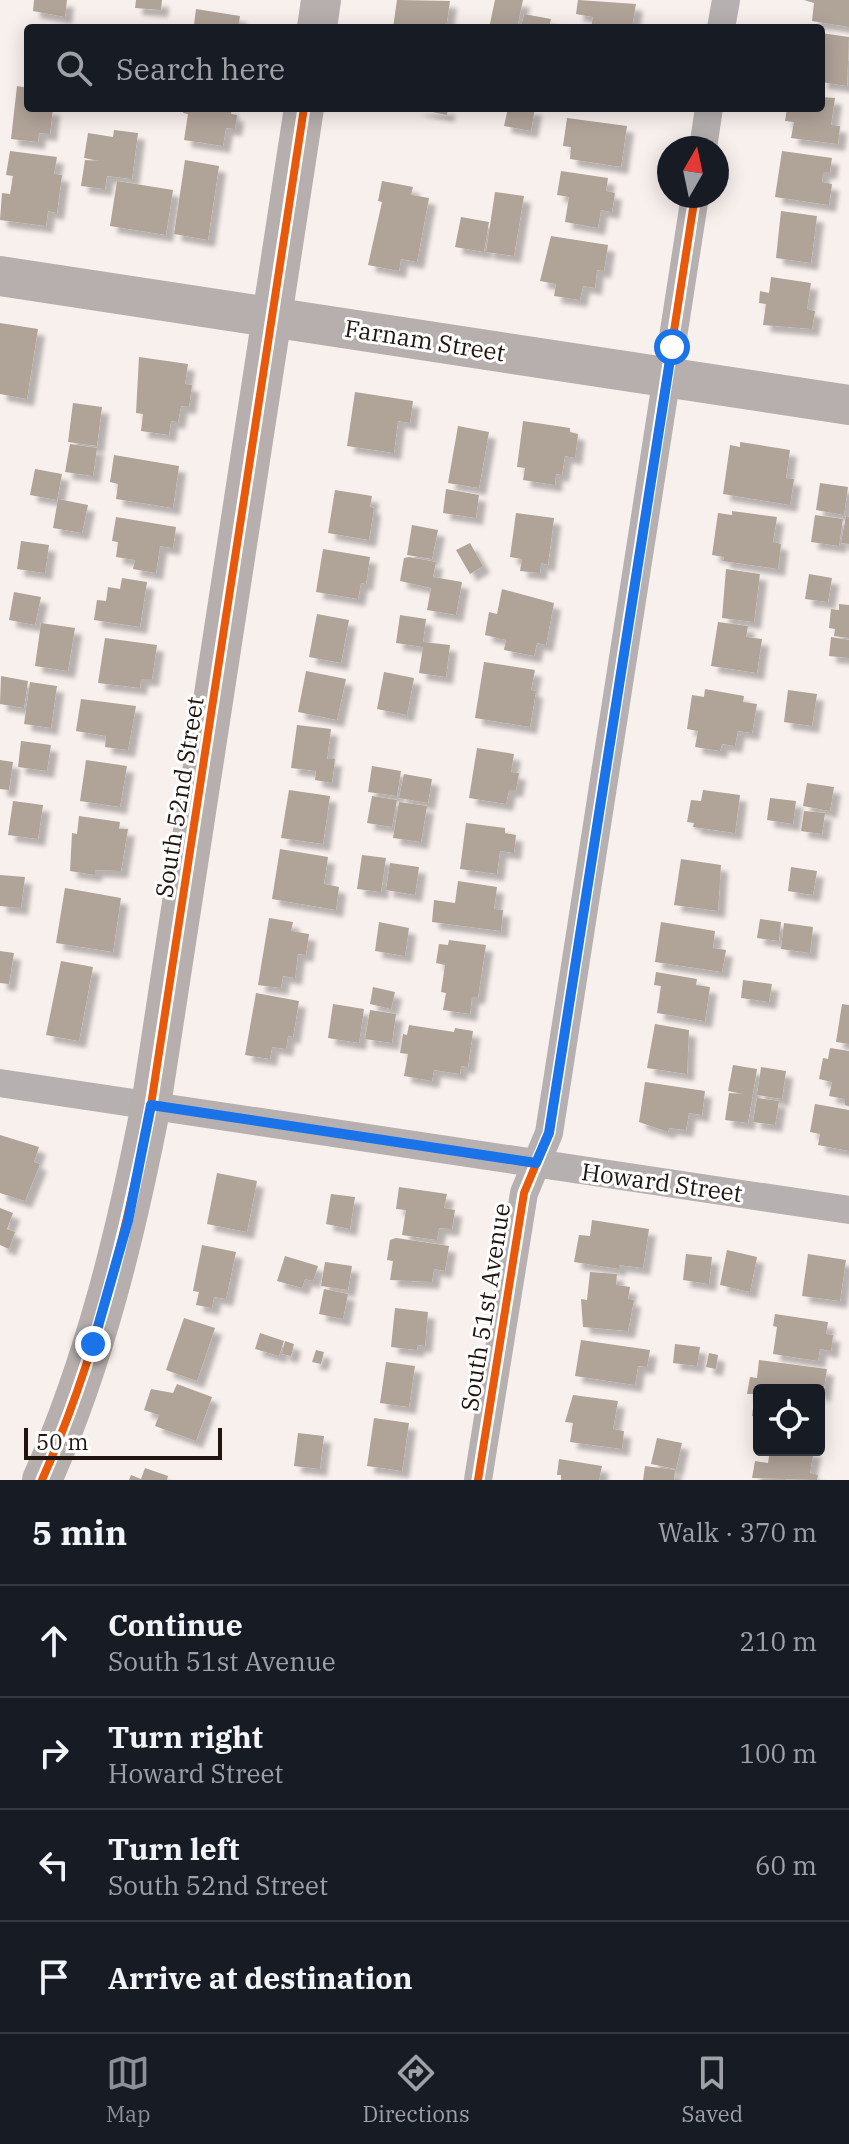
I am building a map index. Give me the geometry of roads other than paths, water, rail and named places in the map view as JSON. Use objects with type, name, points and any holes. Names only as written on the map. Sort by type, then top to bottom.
[{"type":"street","points":[[318,24],[321,0]]},
{"type":"street","points":[[722,24],[726,0]]},
{"type":"street","name":"South 52nd Street","points":[[42,1480],[93,1344],[128,1221],[151,1105],[303,112]]},
{"type":"street","points":[[705,136],[708,112]]},
{"type":"street","name":"South 51st Avenue","points":[[478,1480],[524,1193],[552,1117],[693,208]]},
{"type":"street","name":"Farnam Street","points":[[0,276],[849,405]]},
{"type":"street","name":"Howard Street","points":[[0,1083],[849,1210]]}]
